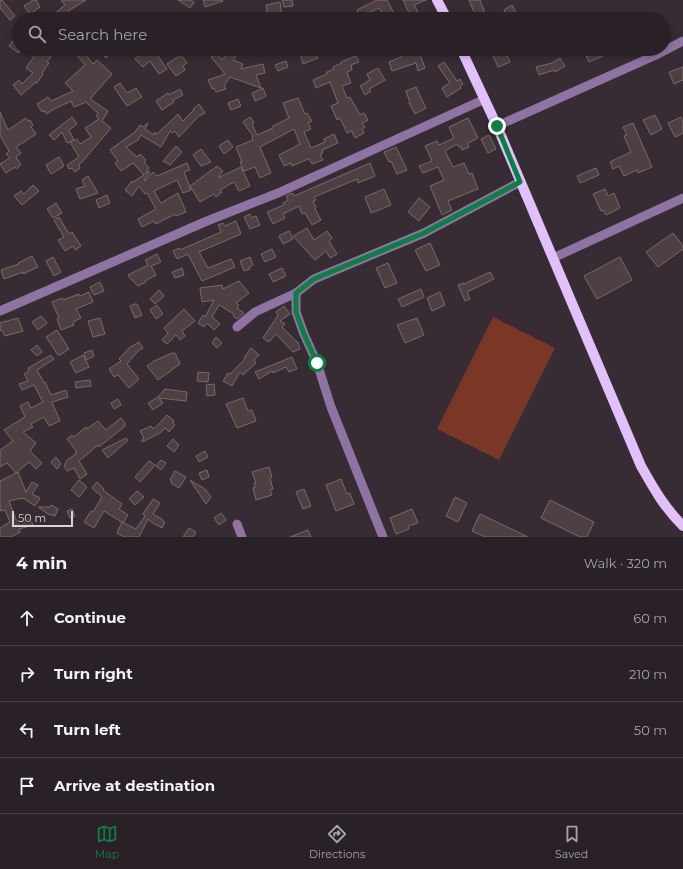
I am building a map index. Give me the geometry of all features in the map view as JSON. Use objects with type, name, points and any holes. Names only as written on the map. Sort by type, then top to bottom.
[{"type":"main road","points":[[437,0],[443,12]]},
{"type":"main road","points":[[464,56],[497,126],[641,466],[669,512],[683,526]]},
{"type":"street","points":[[671,47],[683,41]]},
{"type":"street","points":[[497,126],[654,56]]},
{"type":"street","points":[[0,311],[207,221],[278,193],[485,99]]},
{"type":"street","points":[[237,327],[255,312],[296,293],[314,279],[424,233],[520,182]]},
{"type":"street","points":[[553,258],[683,198]]},
{"type":"street","points":[[296,293],[296,312],[317,363],[331,407],[383,537]]},
{"type":"street","points":[[237,524],[242,537]]},
{"type":"shaded area","points":[[493,317],[555,348],[499,460],[437,429]]},
{"type":"building","points":[[0,0],[2,0],[12,12],[12,18],[10,20],[0,8]]},
{"type":"building","points":[[33,0],[36,0],[40,7],[33,12],[28,12],[24,6]]},
{"type":"building","points":[[61,0],[86,0],[68,11],[69,12],[57,12],[65,5]]},
{"type":"building","points":[[178,0],[190,0],[194,2],[190,8]]},
{"type":"building","points":[[203,0],[222,0],[223,1],[205,7]]},
{"type":"building","points":[[282,0],[292,0],[293,6],[284,7]]},
{"type":"building","points":[[377,0],[387,0],[393,12],[381,12],[379,8],[371,12],[358,12],[357,10]]},
{"type":"building","points":[[403,0],[426,0],[414,5],[418,12],[409,12]]},
{"type":"building","points":[[469,0],[480,0],[484,12],[474,12]]},
{"type":"building","points":[[280,2],[282,12],[267,12],[266,5]]},
{"type":"building","points":[[512,5],[516,12],[505,12],[504,10]]},
{"type":"building","points":[[34,56],[52,56],[37,83],[36,82],[21,95],[13,85],[19,80],[22,84],[33,73],[26,68]]},
{"type":"building","points":[[78,56],[87,56],[93,64],[97,60],[112,74],[90,99],[108,111],[102,121],[111,128],[79,164],[80,168],[75,172],[72,168],[69,169],[67,165],[79,157],[70,142],[77,139],[80,144],[91,137],[85,128],[99,119],[96,116],[98,113],[86,102],[74,107],[71,101],[47,114],[45,111],[42,112],[37,104],[48,97],[51,101],[73,91],[65,83],[85,65]]},
{"type":"building","points":[[138,56],[158,56],[167,69],[159,74],[150,61],[143,67],[135,59]]},
{"type":"building","points":[[179,56],[182,56],[187,63],[183,66],[185,70],[176,76],[167,64]]},
{"type":"building","points":[[219,56],[222,60],[225,56],[236,56],[233,60],[243,64],[241,69],[263,64],[265,73],[256,75],[261,88],[230,77],[224,86],[226,89],[216,92],[214,88],[212,89],[208,80],[225,74],[211,57]]},
{"type":"building","points":[[301,56],[317,56],[318,58],[303,64]]},
{"type":"building","points":[[356,56],[359,62],[351,65],[352,70],[347,72],[351,83],[342,86],[347,98],[350,97],[360,115],[364,113],[368,120],[362,123],[365,127],[362,129],[364,133],[355,138],[352,131],[347,133],[340,118],[337,120],[331,106],[338,103],[330,82],[316,88],[313,80],[327,74],[327,72],[334,69],[333,67],[342,63],[341,62]]},
{"type":"building","points":[[421,56],[425,68],[418,71],[416,63],[392,71],[389,62],[401,57]]},
{"type":"building","points":[[493,56],[507,56],[510,62],[498,67]]},
{"type":"building","points":[[586,56],[603,56],[589,62]]},
{"type":"building","points":[[560,58],[565,66],[555,72],[554,70],[539,75],[536,67],[552,63]]},
{"type":"building","points":[[286,61],[288,67],[278,71],[275,65]]},
{"type":"building","points":[[444,62],[457,81],[460,79],[463,84],[460,86],[461,88],[447,97],[442,88],[450,83],[438,66]]},
{"type":"building","points":[[683,67],[683,80],[674,84],[669,72]]},
{"type":"building","points":[[378,68],[385,80],[369,89],[371,91],[365,95],[360,86],[370,80],[367,74]]},
{"type":"building","points":[[120,83],[127,93],[136,88],[142,97],[127,106],[114,87]]},
{"type":"building","points":[[416,87],[426,108],[415,114],[409,103],[406,91]]},
{"type":"building","points":[[263,88],[266,96],[255,101],[252,93]]},
{"type":"building","points":[[180,89],[183,95],[173,100],[174,102],[162,110],[156,101],[168,93],[169,95]]},
{"type":"building","points":[[298,98],[305,114],[307,113],[312,121],[308,123],[311,129],[304,132],[311,148],[325,142],[324,139],[334,134],[338,143],[322,150],[323,153],[320,154],[323,160],[312,164],[308,159],[292,166],[291,163],[284,166],[279,155],[300,144],[294,129],[260,147],[271,173],[260,178],[255,167],[244,171],[236,147],[253,140],[253,136],[243,122],[250,117],[254,122],[252,124],[257,135],[273,128],[273,126],[289,118],[283,103]]},
{"type":"building","points":[[238,99],[241,106],[231,110],[228,103]]},
{"type":"building","points":[[199,104],[205,113],[199,116],[179,137],[175,131],[172,133],[170,131],[161,147],[141,135],[138,140],[126,147],[137,157],[140,154],[146,160],[144,162],[149,168],[145,174],[149,171],[150,172],[144,180],[145,181],[153,172],[157,176],[187,163],[190,170],[184,172],[191,190],[183,193],[177,180],[154,191],[161,203],[178,193],[186,212],[176,216],[175,214],[156,224],[154,221],[142,227],[138,219],[156,209],[147,193],[145,194],[139,186],[132,196],[125,190],[132,181],[133,182],[144,175],[133,163],[121,171],[115,163],[118,161],[110,150],[135,132],[140,125],[143,127],[148,123],[145,129],[154,135],[155,132],[157,134],[178,114],[183,121]]},
{"type":"building","points":[[0,112],[8,130],[26,118],[28,121],[30,120],[33,125],[31,127],[36,134],[16,147],[21,153],[16,157],[21,165],[6,173],[0,164],[10,158],[6,154],[9,151],[0,135]]},
{"type":"building","points":[[655,115],[662,129],[651,135],[643,120]]},
{"type":"building","points":[[72,117],[77,124],[69,130],[74,140],[67,143],[62,132],[54,140],[49,135]]},
{"type":"building","points":[[681,117],[683,122],[683,133],[675,137],[668,123]]},
{"type":"building","points":[[468,118],[478,138],[468,143],[469,147],[462,150],[461,146],[459,147],[457,144],[445,151],[453,167],[464,163],[469,174],[472,173],[478,189],[448,201],[452,210],[442,215],[430,186],[444,180],[438,167],[423,173],[419,166],[432,161],[425,146],[437,141],[439,145],[454,138],[449,127]]},
{"type":"building","points":[[633,123],[652,167],[638,173],[637,170],[624,176],[619,166],[613,169],[610,162],[631,152],[624,136],[627,135],[623,127]]},
{"type":"building","points":[[489,135],[496,149],[488,153],[481,139]]},
{"type":"building","points":[[228,140],[233,147],[224,154],[219,146]]},
{"type":"building","points":[[176,146],[182,152],[170,165],[163,161]]},
{"type":"building","points":[[396,147],[407,170],[397,174],[391,161],[389,162],[384,152]]},
{"type":"building","points":[[201,149],[211,162],[201,166],[193,155]]},
{"type":"building","points":[[59,157],[64,166],[51,174],[46,165]]},
{"type":"building","points":[[370,163],[375,176],[358,183],[357,179],[314,197],[316,200],[313,201],[316,208],[315,209],[321,220],[312,225],[305,213],[302,214],[299,206],[283,214],[285,218],[273,224],[267,212],[284,205],[283,203],[288,200],[286,196],[292,193],[294,196]]},
{"type":"building","points":[[217,166],[223,171],[218,178],[241,167],[250,186],[239,191],[234,182],[220,190],[222,192],[216,197],[214,194],[200,202],[190,186]]},
{"type":"building","points":[[596,168],[599,175],[580,183],[577,176]]},
{"type":"building","points":[[88,176],[98,193],[80,199],[76,189],[85,186],[82,180]]},
{"type":"building","points":[[33,185],[39,191],[22,205],[14,196],[21,191],[24,194]]},
{"type":"building","points":[[384,189],[391,205],[371,213],[365,197]]},
{"type":"building","points":[[605,189],[608,196],[614,193],[620,208],[606,215],[603,210],[601,211],[593,194]]},
{"type":"building","points":[[107,195],[110,203],[99,208],[96,200]]},
{"type":"building","points":[[419,198],[430,207],[419,221],[408,212]]},
{"type":"building","points":[[56,203],[62,213],[53,218],[47,209]]},
{"type":"building","points":[[250,214],[251,218],[256,216],[260,225],[250,229],[244,217]]},
{"type":"building","points":[[59,217],[69,234],[72,232],[81,246],[75,250],[73,246],[65,251],[58,240],[64,237],[54,220]]},
{"type":"building","points":[[236,221],[241,234],[199,252],[208,268],[231,259],[235,267],[202,281],[188,254],[177,259],[173,251],[179,248],[180,250],[221,232],[218,225],[223,223],[225,226]]},
{"type":"building","points":[[307,228],[314,240],[327,231],[332,238],[329,241],[337,254],[330,258],[326,251],[315,260],[293,236]]},
{"type":"building","points":[[289,231],[293,239],[283,244],[279,236]]},
{"type":"building","points":[[673,233],[683,246],[683,249],[658,267],[646,252]]},
{"type":"building","points":[[430,243],[440,265],[426,271],[415,250]]},
{"type":"building","points":[[272,249],[276,257],[265,262],[261,254]]},
{"type":"building","points":[[157,254],[161,262],[151,266],[156,275],[138,286],[128,275],[148,265],[145,260]]},
{"type":"building","points":[[32,256],[38,267],[23,274],[23,272],[4,279],[1,270],[19,264],[18,263]]},
{"type":"building","points":[[53,257],[61,272],[54,276],[46,261]]},
{"type":"building","points":[[250,257],[253,265],[249,267],[250,269],[244,271],[240,261]]},
{"type":"building","points":[[620,257],[632,280],[597,299],[584,276]]},
{"type":"building","points":[[388,263],[397,283],[385,288],[376,268]]},
{"type":"building","points":[[182,268],[184,275],[175,278],[172,272]]},
{"type":"building","points":[[282,268],[286,276],[273,282],[269,274]]},
{"type":"building","points":[[490,272],[494,279],[467,292],[470,299],[465,301],[458,285],[464,284]]},
{"type":"building","points":[[239,281],[249,293],[236,303],[239,305],[237,308],[244,313],[237,319],[233,316],[234,314],[219,305],[212,317],[220,324],[214,330],[207,323],[204,327],[198,323],[203,315],[205,317],[214,300],[202,302],[200,288],[222,285],[223,289]]},
{"type":"building","points":[[100,282],[104,291],[94,295],[90,287]]},
{"type":"building","points":[[421,289],[424,297],[402,307],[398,299]]},
{"type":"building","points":[[159,290],[164,296],[155,304],[150,299]]},
{"type":"building","points":[[89,292],[93,302],[76,309],[81,318],[73,322],[74,325],[61,330],[57,319],[59,318],[52,302],[62,298],[63,300],[79,294],[80,296]]},
{"type":"building","points":[[440,292],[445,305],[432,311],[427,298]]},
{"type":"building","points":[[137,304],[142,315],[135,318],[130,306]]},
{"type":"building","points":[[157,305],[163,314],[156,319],[150,310]]},
{"type":"building","points":[[284,306],[290,314],[280,321],[285,324],[282,327],[298,342],[300,349],[293,352],[276,334],[269,342],[263,338],[278,315],[276,312]]},
{"type":"building","points":[[184,309],[195,321],[182,331],[185,336],[180,340],[176,335],[167,344],[162,340],[168,333],[164,328]]},
{"type":"building","points":[[41,316],[47,323],[38,330],[32,322]]},
{"type":"building","points":[[18,318],[23,331],[5,336],[2,330],[0,331],[0,323]]},
{"type":"building","points":[[100,318],[105,334],[93,337],[88,321]]},
{"type":"building","points":[[417,318],[424,335],[405,343],[397,325]]},
{"type":"building","points":[[57,330],[69,349],[60,355],[58,355],[46,337]]},
{"type":"building","points":[[216,337],[222,343],[217,348],[212,343]]},
{"type":"building","points":[[139,342],[143,348],[139,350],[127,364],[139,379],[129,388],[118,375],[114,377],[109,369],[121,361],[119,359],[129,348]]},
{"type":"building","points":[[37,345],[42,352],[37,356],[31,350]]},
{"type":"building","points":[[251,348],[259,355],[254,360],[256,363],[243,375],[240,372],[232,386],[223,381],[228,373],[230,374],[245,359],[244,358]]},
{"type":"building","points":[[92,350],[94,356],[86,360],[84,353]]},
{"type":"building","points":[[175,353],[180,364],[158,380],[147,366],[154,361]]},
{"type":"building","points":[[51,355],[54,359],[37,370],[51,395],[66,390],[68,397],[52,402],[60,421],[49,426],[44,417],[31,424],[33,427],[23,432],[36,443],[30,451],[42,463],[36,469],[29,462],[16,473],[7,463],[0,467],[0,450],[13,441],[4,430],[25,417],[20,406],[28,402],[31,408],[43,402],[34,385],[22,390],[19,384],[28,381],[24,374],[29,371],[28,368]]},
{"type":"building","points":[[83,355],[89,367],[76,373],[70,362]]},
{"type":"building","points":[[292,357],[297,369],[289,372],[286,367],[273,373],[272,371],[259,379],[255,372]]},
{"type":"building","points":[[198,372],[209,373],[208,382],[197,381]]},
{"type":"building","points":[[90,380],[91,386],[76,388],[75,382]]},
{"type":"building","points":[[214,384],[215,395],[207,396],[206,385]]},
{"type":"building","points":[[165,389],[187,392],[186,401],[159,398],[163,403],[153,410],[148,403],[158,397]]},
{"type":"building","points":[[243,398],[248,411],[252,410],[256,421],[237,428],[226,404]]},
{"type":"building","points":[[118,399],[121,405],[114,409],[111,403]]},
{"type":"building","points":[[167,415],[174,421],[173,423],[175,425],[169,432],[165,428],[160,433],[142,442],[144,438],[140,431],[151,426],[153,429]]},
{"type":"building","points":[[121,418],[125,423],[125,426],[99,447],[98,445],[79,461],[87,474],[80,479],[74,468],[67,471],[64,466],[67,460],[77,452],[67,439],[72,435],[74,437],[86,427],[87,429],[98,421],[106,430]]},
{"type":"building","points":[[126,438],[128,440],[108,458],[102,450]]},
{"type":"building","points":[[173,439],[179,445],[174,452],[167,446]]},
{"type":"building","points":[[205,451],[208,457],[199,462],[196,456]]},
{"type":"building","points":[[56,457],[61,464],[57,469],[51,462]]},
{"type":"building","points":[[161,460],[166,463],[161,470],[156,466]]},
{"type":"building","points":[[149,461],[155,465],[140,482],[135,477]]},
{"type":"building","points":[[269,467],[272,477],[270,478],[273,489],[270,490],[272,495],[256,500],[253,488],[255,488],[254,483],[256,483],[252,472]]},
{"type":"building","points":[[207,470],[209,477],[202,480],[199,473]]},
{"type":"building","points":[[175,471],[186,477],[179,488],[171,483],[172,482],[170,480]]},
{"type":"building","points":[[18,472],[26,492],[32,482],[38,485],[32,494],[40,498],[35,506],[23,498],[9,501],[17,522],[30,518],[33,525],[19,529],[20,532],[11,537],[0,537],[0,528],[10,522],[5,510],[0,511],[0,481]]},
{"type":"building","points":[[341,479],[347,494],[350,493],[354,504],[336,511],[326,485]]},
{"type":"building","points":[[79,480],[87,487],[79,497],[71,490]]},
{"type":"building","points":[[190,480],[205,489],[211,497],[206,504]]},
{"type":"building","points":[[97,482],[104,489],[103,490],[122,504],[119,509],[128,515],[123,523],[104,511],[94,528],[84,522],[91,511],[93,512],[102,497],[92,488]]},
{"type":"building","points":[[304,489],[311,506],[303,509],[296,492]]},
{"type":"building","points":[[137,491],[144,497],[135,505],[129,499]]},
{"type":"building","points":[[455,497],[467,503],[458,522],[446,516]]},
{"type":"building","points":[[153,499],[160,503],[153,514],[165,522],[162,528],[148,519],[139,537],[124,537],[117,533],[122,522],[136,529],[145,516],[143,514]]},
{"type":"building","points":[[550,500],[594,522],[587,537],[580,537],[541,518]]},
{"type":"building","points":[[51,505],[58,509],[55,516],[48,514],[38,507],[50,507]]},
{"type":"building","points":[[72,509],[75,516],[70,518],[67,511]]},
{"type":"building","points":[[412,509],[418,523],[408,526],[409,529],[396,534],[390,518]]},
{"type":"building","points":[[221,513],[226,520],[219,525],[214,518]]},
{"type":"building","points":[[480,514],[528,537],[485,537],[472,531]]},
{"type":"building","points":[[189,528],[196,532],[193,537],[183,537]]},
{"type":"building","points":[[308,530],[311,537],[290,537]]},
{"type":"route","points":[[317,363],[296,312],[296,293],[314,279],[424,233],[520,182],[497,126]]}]
